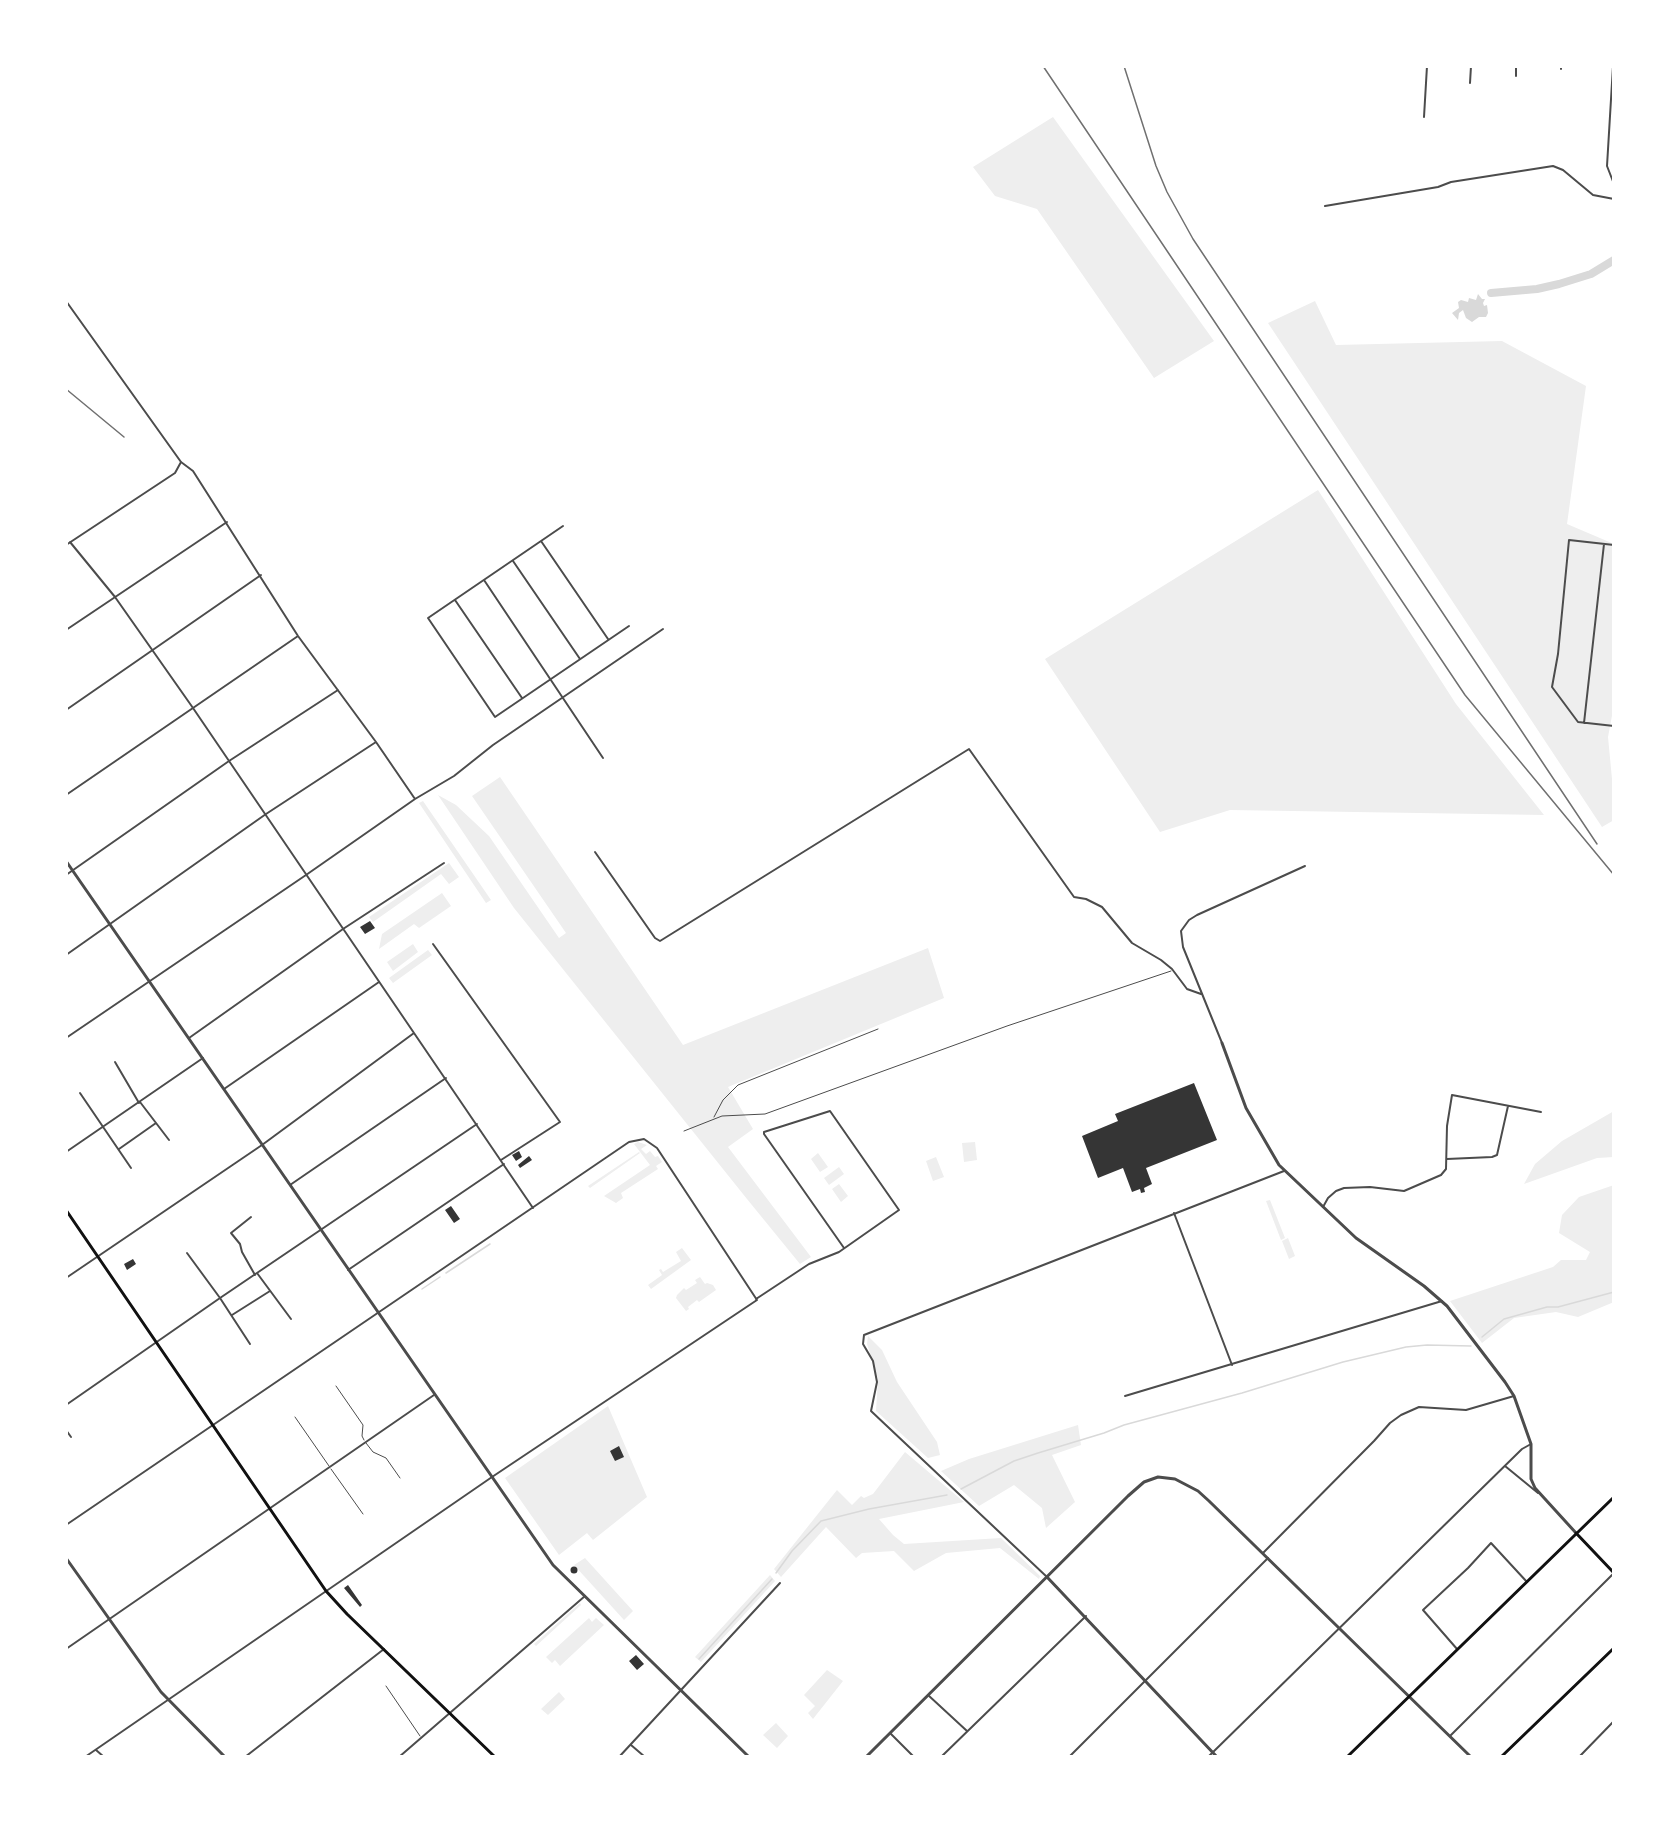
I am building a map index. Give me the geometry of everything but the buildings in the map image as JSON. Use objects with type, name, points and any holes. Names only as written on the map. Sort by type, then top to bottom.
[{"type":"main road","points":[[66,1210],[326,1591],[495,1757]]},
{"type":"main road","points":[[1347,1757],[1614,1497]]},
{"type":"main road","points":[[1576,1533],[1614,1573]]},
{"type":"main road","points":[[1501,1757],[1614,1648]]},
{"type":"street","points":[[1424,117],[1427,66]]},
{"type":"street","points":[[1470,82],[1471,66]]},
{"type":"street","points":[[1516,66],[1516,76]]},
{"type":"street","points":[[1613,66],[1607,166],[1614,184]]},
{"type":"street","points":[[1325,206],[1438,187],[1451,182],[1553,166],[1563,170],[1593,195],[1614,199]]},
{"type":"street","points":[[66,301],[181,462],[193,471],[298,636],[415,799]]},
{"type":"street","points":[[66,545],[175,473],[181,462]]},
{"type":"street","points":[[66,630],[227,522]]},
{"type":"street","points":[[563,526],[428,618],[441,638],[495,717],[629,626]]},
{"type":"street","points":[[1614,545],[1569,540],[1558,654],[1552,687],[1578,722],[1614,726]]},
{"type":"street","points":[[541,541],[608,639]]},
{"type":"street","points":[[70,542],[115,597],[193,708],[533,1208]]},
{"type":"street","points":[[1584,723],[1604,544]]},
{"type":"street","points":[[513,561],[580,659]]},
{"type":"street","points":[[66,710],[261,575]]},
{"type":"street","points":[[484,580],[603,758]]},
{"type":"street","points":[[455,600],[522,698]]},
{"type":"street","points":[[66,1038],[415,799],[454,776],[493,745],[663,629]]},
{"type":"street","points":[[66,795],[298,636]]},
{"type":"street","points":[[66,875],[229,761],[338,690]]},
{"type":"street","points":[[66,955],[266,814],[376,742]]},
{"type":"street","points":[[595,852],[655,938],[660,940],[969,749],[1074,897],[1086,899],[1102,907],[1132,943],[1173,970],[1187,989],[1202,994]]},
{"type":"street","points":[[66,861],[553,1565],[749,1757]]},
{"type":"street","points":[[189,1038],[343,929],[444,863]]},
{"type":"street","points":[[1305,866],[1189,920],[1181,932],[1181,938],[1246,1108],[1270,1152],[1284,1171],[1366,1246],[1442,1301],[1474,1338],[1514,1396],[1531,1444],[1531,1479],[1538,1493]]},
{"type":"street","points":[[433,944],[560,1122],[501,1160]]},
{"type":"street","points":[[224,1089],[380,982]]},
{"type":"street","points":[[66,1278],[262,1145],[414,1033]]},
{"type":"street","points":[[66,1152],[203,1058]]},
{"type":"street","points":[[115,1062],[140,1102],[169,1140]]},
{"type":"street","points":[[290,1185],[446,1078]]},
{"type":"street","points":[[80,1093],[131,1167]]},
{"type":"street","points":[[1323,1207],[1328,1198],[1344,1188],[1370,1187],[1404,1191],[1441,1175],[1446,1169],[1447,1126],[1452,1095],[1541,1112]]},
{"type":"street","points":[[1447,1159],[1492,1158],[1497,1155],[1508,1106]]},
{"type":"street","points":[[85,1757],[756,1299],[809,1264],[844,1248],[899,1209],[830,1111],[764,1132],[844,1248]]},
{"type":"street","points":[[118,1149],[156,1123]]},
{"type":"street","points":[[66,1405],[477,1124]]},
{"type":"street","points":[[66,1525],[211,1424],[629,1142],[644,1140],[657,1148],[756,1299]]},
{"type":"street","points":[[348,1270],[504,1164]]},
{"type":"street","points":[[1217,1757],[1047,1577],[871,1411],[877,1382],[873,1361],[863,1344],[864,1335],[1284,1171]]},
{"type":"street","points":[[1174,1214],[1232,1365]]},
{"type":"street","points":[[251,1217],[231,1233],[240,1244],[242,1252],[256,1274],[291,1319]]},
{"type":"street","points":[[187,1253],[250,1344]]},
{"type":"street","points":[[231,1316],[270,1291]]},
{"type":"street","points":[[1125,1396],[1442,1301]]},
{"type":"street","points":[[66,1649],[434,1395]]},
{"type":"street","points":[[1263,1553],[1374,1442],[1390,1423],[1401,1415],[1419,1407],[1466,1410],[1514,1396]]},
{"type":"street","points":[[66,1430],[70,1437]]},
{"type":"street","points":[[1208,1757],[1522,1449],[1531,1444]]},
{"type":"street","points":[[1505,1466],[1538,1493],[1576,1533]]},
{"type":"street","points":[[866,1757],[1138,1486],[1151,1479],[1166,1477],[1198,1491],[1471,1757]]},
{"type":"street","points":[[1458,1650],[1423,1610],[1468,1568],[1491,1542],[1527,1582]]},
{"type":"street","points":[[66,1558],[167,1700],[225,1757]]},
{"type":"street","points":[[1069,1757],[1268,1558]]},
{"type":"street","points":[[1449,1736],[1614,1573]]},
{"type":"street","points":[[619,1757],[780,1583]]},
{"type":"street","points":[[399,1757],[585,1596]]},
{"type":"street","points":[[941,1757],[1086,1616]]},
{"type":"street","points":[[245,1757],[384,1649]]},
{"type":"street","points":[[928,1695],[967,1731]]},
{"type":"street","points":[[1579,1757],[1614,1721]]},
{"type":"street","points":[[890,1733],[914,1757]]},
{"type":"street","points":[[631,1744],[645,1757]]},
{"type":"street","points":[[96,1750],[104,1757]]},
{"type":"lane","points":[[684,1131],[722,1116],[765,1114],[996,1030],[1173,970]]},
{"type":"lane","points":[[714,1119],[723,1100],[738,1085],[878,1029]]},
{"type":"lane","points":[[336,1386],[363,1425],[362,1436],[366,1442],[373,1452],[386,1458],[400,1478]]},
{"type":"lane","points":[[295,1417],[363,1514]]},
{"type":"lane","points":[[386,1686],[421,1737]]},
{"type":"shaded area","points":[[1053,117],[1214,341],[1154,378],[1037,209],[995,196],[973,167]]},
{"type":"shaded area","points":[[1478,294],[1485,299],[1483,303],[1484,306],[1487,305],[1488,313],[1486,317],[1479,317],[1472,322],[1466,318],[1463,310],[1459,313],[1458,320],[1452,313],[1459,308],[1458,302],[1461,300],[1468,302],[1469,298],[1476,300]]},
{"type":"shaded area","points":[[1315,301],[1336,345],[1502,341],[1586,386],[1567,524],[1614,544],[1614,705],[1608,737],[1614,820],[1602,827],[1268,323]]},
{"type":"shaded area","points":[[1318,490],[1456,704],[1544,815],[1230,810],[1160,832],[1045,659]]},
{"type":"shaded area","points":[[500,777],[683,1045],[928,948],[944,998],[728,1087],[753,1129],[728,1147],[811,1257],[800,1264],[514,908],[438,795],[456,805],[489,836],[559,938],[566,933],[472,796]]},
{"type":"shaded area","points":[[423,801],[491,900],[486,903],[419,803]]},
{"type":"shaded area","points":[[449,863],[459,877],[449,884],[441,874],[373,922],[369,917]]},
{"type":"shaded area","points":[[442,893],[451,906],[419,928],[414,924],[379,949],[382,934]]},
{"type":"shaded area","points":[[413,944],[418,952],[393,971],[387,962]]},
{"type":"shaded area","points":[[428,950],[432,955],[393,983],[389,978]]},
{"type":"shaded area","points":[[1614,1111],[1614,1157],[1597,1158],[1524,1184],[1535,1164],[1562,1141]]},
{"type":"shaded area","points":[[638,1142],[647,1145],[641,1149],[646,1154],[650,1151],[662,1162],[656,1166],[658,1169],[621,1193],[623,1198],[616,1203],[604,1196],[650,1165],[634,1144]]},
{"type":"shaded area","points":[[975,1142],[977,1160],[964,1162],[962,1143]]},
{"type":"shaded area","points":[[639,1152],[590,1188],[588,1186]]},
{"type":"shaded area","points":[[818,1153],[828,1167],[820,1172],[811,1159]]},
{"type":"shaded area","points":[[936,1157],[944,1177],[933,1181],[926,1161]]},
{"type":"shaded area","points":[[839,1167],[844,1174],[829,1185],[824,1178]]},
{"type":"shaded area","points":[[839,1184],[848,1196],[841,1202],[832,1189]]},
{"type":"shaded area","points":[[1614,1185],[1614,1302],[1578,1317],[1556,1312],[1514,1318],[1482,1343],[1450,1301],[1553,1267],[1561,1260],[1586,1260],[1590,1252],[1559,1233],[1562,1215],[1579,1197]]},
{"type":"shaded area","points":[[1270,1200],[1285,1238],[1281,1240],[1266,1201]]},
{"type":"shaded area","points":[[1288,1238],[1295,1256],[1289,1259],[1282,1241]]},
{"type":"shaded area","points":[[682,1248],[691,1260],[651,1289],[648,1285],[662,1275],[659,1270],[663,1272],[681,1261],[676,1252]]},
{"type":"shaded area","points":[[700,1277],[705,1284],[713,1285],[716,1290],[699,1302],[697,1300],[686,1311],[676,1298],[677,1295],[684,1288],[686,1290],[697,1283],[695,1280]]},
{"type":"shaded area","points":[[868,1336],[882,1350],[897,1382],[937,1442],[940,1455],[928,1458],[876,1411],[878,1379],[867,1344]]},
{"type":"shaded area","points":[[608,1406],[647,1497],[593,1540],[587,1533],[559,1555],[505,1478]]},
{"type":"shaded area","points":[[1078,1425],[1081,1445],[1052,1455],[1075,1502],[1046,1528],[1042,1508],[1014,1485],[979,1506],[941,1471],[969,1459]]},
{"type":"shaded area","points":[[905,1452],[964,1502],[879,1519],[893,1535],[904,1544],[1001,1538],[1040,1576],[1039,1579],[1000,1548],[946,1553],[914,1571],[894,1551],[862,1553],[856,1558],[826,1527],[781,1577],[774,1569],[837,1490],[852,1505],[861,1496],[864,1498],[873,1494]]},
{"type":"shaded area","points":[[585,1558],[633,1611],[624,1620],[574,1565]]},
{"type":"shaded area","points":[[770,1575],[775,1581],[701,1662],[695,1657]]},
{"type":"shaded area","points":[[580,1603],[581,1605],[536,1646],[534,1644]]},
{"type":"shaded area","points":[[589,1618],[592,1622],[596,1618],[604,1625],[560,1666],[555,1660],[552,1663],[546,1657]]},
{"type":"shaded area","points":[[827,1670],[843,1681],[813,1719],[808,1713],[815,1706],[804,1695]]},
{"type":"shaded area","points":[[559,1692],[565,1699],[548,1715],[541,1709]]},
{"type":"shaded area","points":[[776,1723],[788,1736],[777,1748],[763,1735]]},
{"type":"waterway","points":[[1491,293],[1537,289],[1559,284],[1591,274],[1614,260]]},
{"type":"waterway","points":[[446,1273],[490,1244]]},
{"type":"waterway","points":[[422,1289],[440,1277]]},
{"type":"waterway","points":[[1482,1337],[1504,1319],[1614,1292]]},
{"type":"waterway","points":[[961,1489],[1014,1461],[1038,1453],[1124,1425],[1242,1393],[1343,1362],[1406,1347],[1471,1346]]},
{"type":"waterway","points":[[776,1573],[792,1551],[821,1521],[869,1509],[947,1495]]},
{"type":"waterway","points":[[699,1659],[772,1579]]},
{"type":"railway","points":[[1043,66],[1465,695],[1614,875]]},
{"type":"railway","points":[[1124,66],[1156,166],[1167,192],[1193,239],[1597,844]]},
{"type":"railway","points":[[66,389],[124,437]]}]
